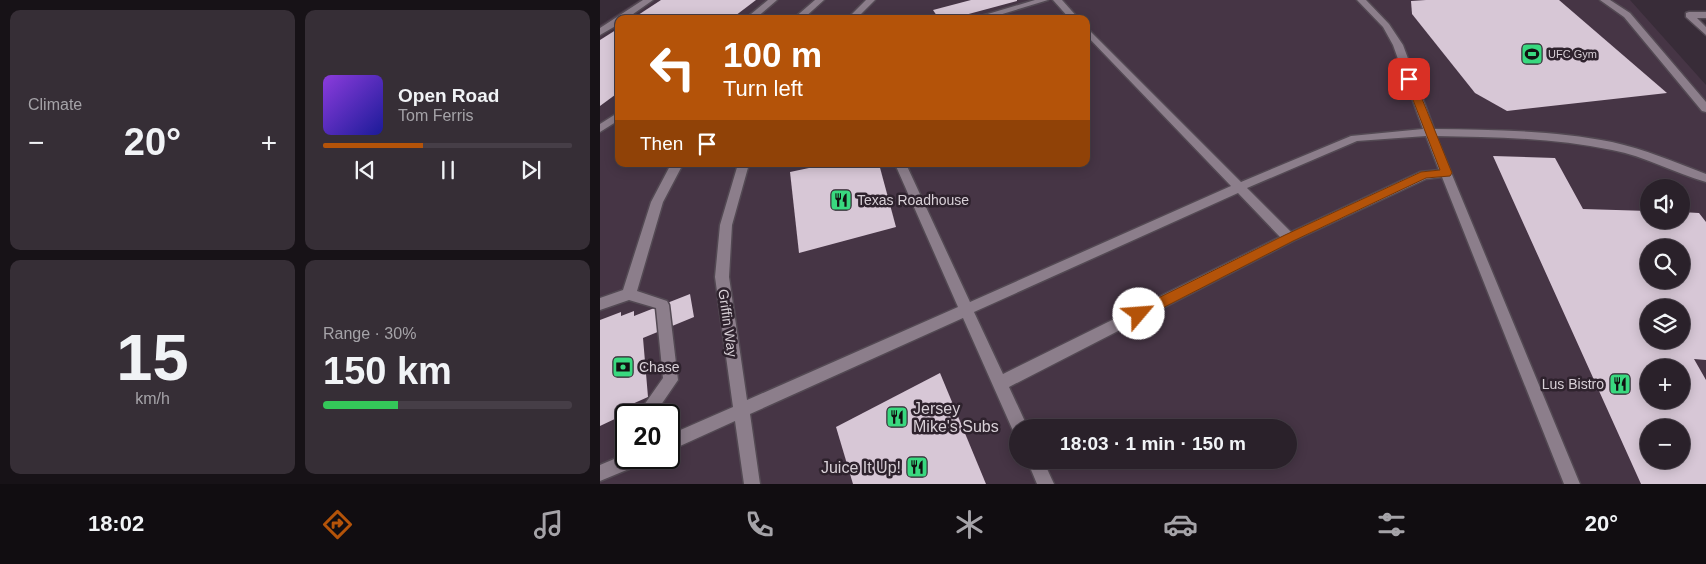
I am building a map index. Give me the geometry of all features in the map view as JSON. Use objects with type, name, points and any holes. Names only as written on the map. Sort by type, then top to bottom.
[{"type":"street","points":[[626,15],[650,0]]},
{"type":"street","points":[[754,15],[773,0]]},
{"type":"street","points":[[802,15],[820,0]]},
{"type":"street","points":[[855,15],[871,0]]},
{"type":"street","points":[[990,15],[1044,0]]},
{"type":"street","points":[[1056,0],[1071,15]]},
{"type":"street","points":[[1361,0],[1386,26],[1398,45],[1446,173],[1572,484]]},
{"type":"street","points":[[1604,0],[1627,15],[1706,108]]},
{"type":"street","points":[[1706,15],[1689,15],[1706,32]]},
{"type":"street","points":[[600,32],[615,22]]},
{"type":"street","points":[[1090,34],[1289,238]]},
{"type":"street","points":[[600,129],[615,118]]},
{"type":"street","points":[[680,438],[1239,187],[1355,138],[1430,132],[1528,134],[1612,146],[1649,156],[1706,178]]},
{"type":"street","points":[[629,294],[658,202],[676,167]]},
{"type":"street","name":"Griffin Way","points":[[742,167],[726,225],[722,277],[740,412],[752,484]]},
{"type":"street","points":[[901,167],[965,311],[1016,419]]},
{"type":"street","points":[[999,384],[1289,238],[1424,175],[1446,173]]},
{"type":"street","points":[[600,304],[629,294],[662,305],[671,380],[653,404]]},
{"type":"street","points":[[600,473],[615,467]]},
{"type":"street","points":[[1039,469],[1046,484]]},
{"type":"shaded area","points":[[639,0],[1630,0],[1706,85],[1706,484],[600,484],[600,25],[615,15],[615,167],[1090,167],[1090,15],[616,15]]},
{"type":"building","points":[[661,0],[756,0],[736,15],[638,15]]},
{"type":"building","points":[[971,0],[1017,0],[965,15],[936,15],[933,10]]},
{"type":"building","name":"UFC Gym","points":[[1559,0],[1667,93],[1507,111],[1475,93],[1412,14],[1411,1]]},
{"type":"building","points":[[615,31],[615,95],[600,106],[600,40]]},
{"type":"building","points":[[1493,156],[1555,158],[1583,209],[1640,211],[1640,229],[1690,229],[1690,212],[1699,213],[1706,222],[1706,360],[1694,359],[1706,380],[1706,484],[1641,484]]},
{"type":"building","name":"Texas Roadhouse","points":[[814,167],[880,167],[896,227],[799,253],[790,172]]},
{"type":"building","name":"Chase","points":[[690,294],[694,317],[643,338],[648,397],[632,404],[615,404],[615,419],[600,426],[600,320],[621,312],[621,316],[634,311],[634,316]]},
{"type":"building","points":[[940,373],[986,484],[853,484],[836,427]]},
{"type":"place","name":"UFC Gym","points":[[1532,54]]},
{"type":"place","name":"Texas Roadhouse","points":[[841,200]]},
{"type":"place","name":"Chase","points":[[623,367]]},
{"type":"place","name":"Lus Bistro","points":[[1620,384]]},
{"type":"place","name":"Jersey Mike's Subs","points":[[897,417]]},
{"type":"place","name":"Juice It Up!","points":[[917,467]]},
{"type":"route","points":[[1139,314],[1289,238],[1424,175],[1446,173],[1409,79]]}]
